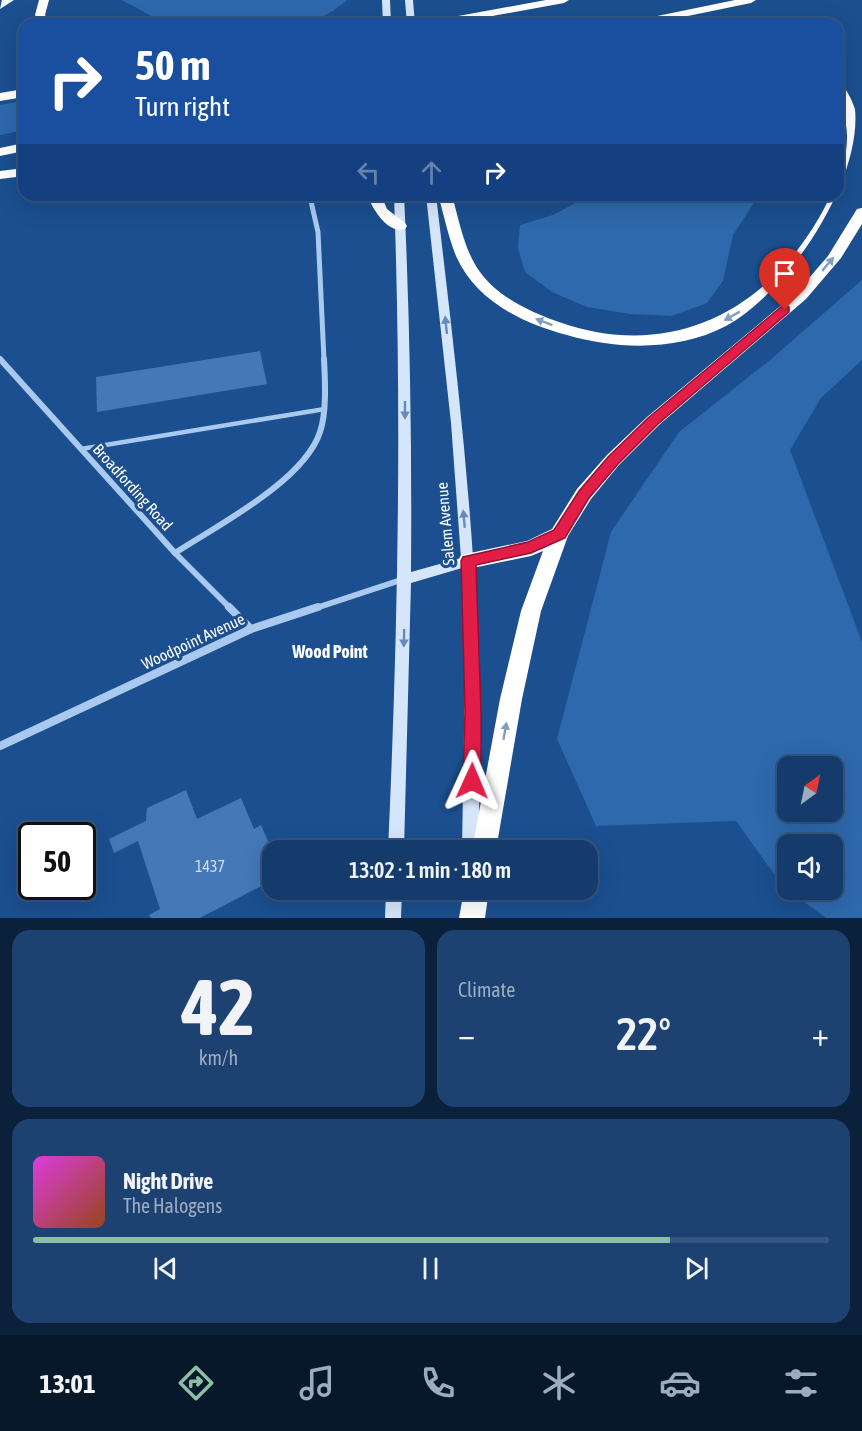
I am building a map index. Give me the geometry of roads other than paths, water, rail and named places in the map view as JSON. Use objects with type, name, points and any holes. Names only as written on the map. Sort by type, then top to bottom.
[{"type":"highway","points":[[0,6],[9,0]]},
{"type":"highway","points":[[42,18],[40,15],[44,0]]},
{"type":"highway","points":[[464,18],[564,0]]},
{"type":"highway","points":[[662,18],[750,0]]},
{"type":"highway","points":[[0,97],[18,94]]},
{"type":"highway","points":[[844,97],[855,115],[856,131],[851,159],[844,178]]},
{"type":"highway","points":[[0,152],[18,148]]},
{"type":"highway","points":[[0,176],[18,173]]},
{"type":"highway","points":[[377,201],[381,211],[400,226]]},
{"type":"highway","points":[[447,201],[464,258],[476,277],[519,312],[576,333],[613,339],[645,340],[682,336],[713,326],[739,312],[775,283],[806,247],[835,201]]},
{"type":"highway","points":[[486,840],[511,699],[531,611],[559,534],[584,494],[613,460],[653,421],[801,296],[834,258],[862,212]]},
{"type":"highway","points":[[468,561],[531,548],[559,534]]},
{"type":"highway","points":[[471,918],[475,900]]},
{"type":"main road","points":[[409,2],[410,18]]},
{"type":"main road","points":[[397,840],[403,711],[406,351],[399,201]]},
{"type":"main road","name":"Salem Avenue","points":[[432,201],[450,363],[468,561],[473,711],[470,840]]},
{"type":"main road","points":[[405,579],[468,561]]},
{"type":"main road","points":[[393,918],[394,900]]},
{"type":"main road","points":[[470,900],[471,918]]},
{"type":"street","points":[[175,552],[282,483],[313,448],[321,430],[325,409],[318,232],[311,201]]},
{"type":"street","name":"Broadfording Road","points":[[0,359],[175,552],[251,629]]},
{"type":"street","name":"Woodpoint Avenue","points":[[0,746],[251,629],[405,579]]},
{"type":"lane","points":[[81,449],[325,409]]},
{"type":"district","name":"Wood Point","points":[[330,652]]}]
